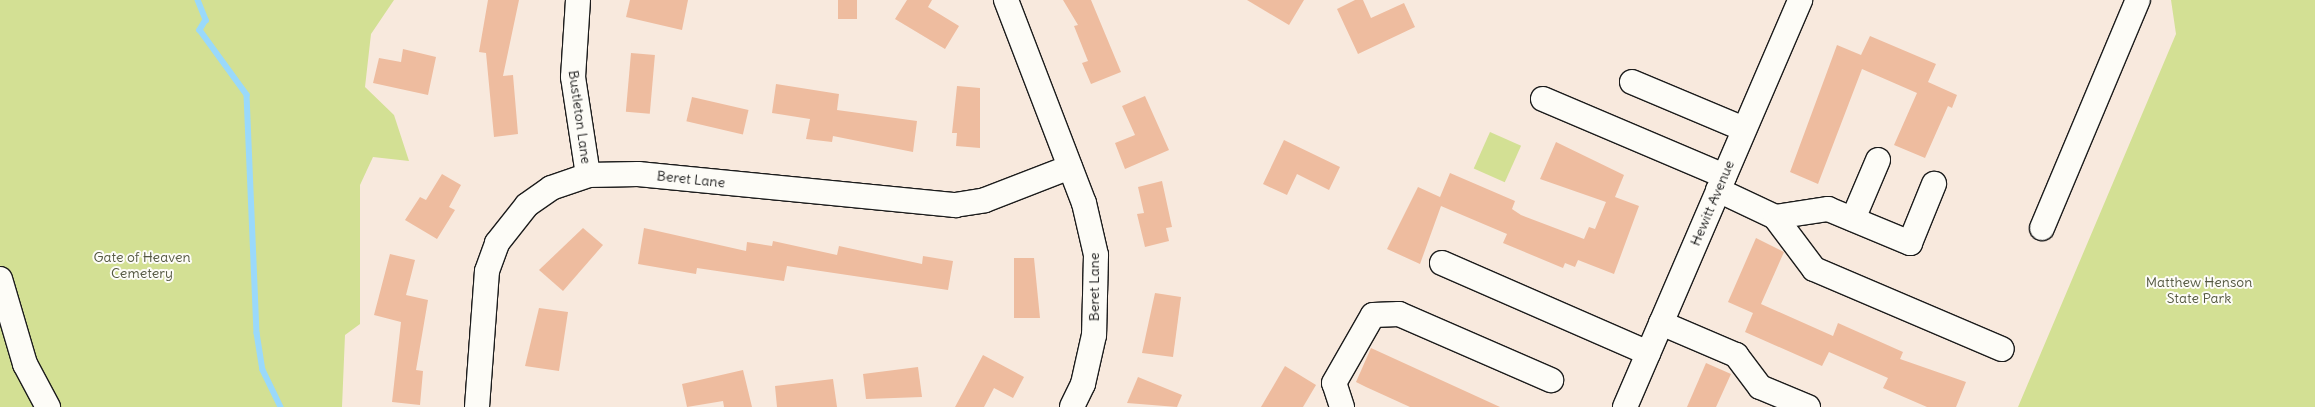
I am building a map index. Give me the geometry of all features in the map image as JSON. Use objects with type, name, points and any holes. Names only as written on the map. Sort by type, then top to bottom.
[{"type":"street","name":"Bustleton Lane","points":[[578,0],[573,77],[588,175]]},
{"type":"street","name":"Beret Lane","points":[[1006,0],[1084,203],[1096,254],[1094,335],[1083,384],[1072,407]]},
{"type":"street","name":"Hewitt Avenue","points":[[1625,407],[1800,0]]},
{"type":"street","points":[[2042,228],[2138,0]]},
{"type":"street","points":[[1632,82],[1744,129]]},
{"type":"street","points":[[1542,99],[1721,183],[1775,217],[1814,269],[2002,348]]},
{"type":"street","points":[[1853,219],[1878,160]]},
{"type":"street","name":"Beret Lane","points":[[477,407],[487,271],[497,243],[527,205],[551,188],[588,175],[638,174],[955,205],[985,200],[1070,167]]},
{"type":"street","points":[[1775,217],[1828,209],[1910,243],[1934,184]]},
{"type":"street","points":[[1442,263],[1648,353]]},
{"type":"street","points":[[0,279],[5,318],[48,407]]},
{"type":"street","points":[[1342,407],[1334,383],[1373,315],[1399,314],[1551,380]]},
{"type":"street","points":[[1661,323],[1736,355],[1760,387],[1808,407]]},
{"type":"green space","name":"Gate of Heaven Cemetery","points":[[0,0],[394,0],[371,34],[365,87],[394,115],[409,161],[373,157],[360,185],[360,324],[345,335],[342,407],[0,407]]},
{"type":"green space","name":"Matthew Henson State Park","points":[[2171,0],[2315,0],[2315,407],[2018,407],[2176,34]]},
{"type":"green space","points":[[1490,132],[1521,146],[1505,182],[1474,169]]},
{"type":"building","points":[[488,0],[519,0],[503,76],[513,75],[518,134],[494,137],[486,53],[479,52]]},
{"type":"building","points":[[630,0],[688,0],[682,30],[626,17]]},
{"type":"building","points":[[838,0],[857,0],[857,19],[838,19]]},
{"type":"building","points":[[907,0],[932,0],[928,7],[959,26],[945,49],[895,19]]},
{"type":"building","points":[[1063,0],[1091,0],[1121,72],[1091,84],[1082,63],[1088,61],[1074,26],[1078,25]]},
{"type":"building","points":[[1247,0],[1304,0],[1289,25]]},
{"type":"building","points":[[1355,0],[1363,0],[1371,18],[1404,3],[1415,27],[1358,54],[1337,9]]},
{"type":"building","points":[[1870,36],[1936,64],[1928,82],[1957,95],[1952,108],[1948,106],[1925,158],[1894,145],[1917,93],[1862,69],[1818,184],[1790,172],[1837,45],[1861,55]]},
{"type":"building","points":[[403,49],[436,57],[428,95],[373,83],[379,58],[401,62]]},
{"type":"building","points":[[631,53],[655,55],[650,114],[626,112]]},
{"type":"building","points":[[776,84],[839,94],[837,110],[917,121],[913,152],[833,136],[832,142],[806,139],[810,119],[772,113]]},
{"type":"building","points":[[957,86],[980,88],[980,148],[956,146],[957,133],[952,133]]},
{"type":"building","points":[[1145,96],[1169,150],[1125,169],[1115,143],[1135,135],[1122,106]]},
{"type":"building","points":[[692,97],[749,110],[743,134],[686,121]]},
{"type":"building","points":[[1284,140],[1340,167],[1329,190],[1297,174],[1287,195],[1263,184]]},
{"type":"building","points":[[1556,142],[1624,175],[1615,197],[1639,206],[1614,274],[1578,260],[1575,267],[1565,263],[1563,268],[1503,243],[1507,234],[1441,206],[1420,264],[1387,249],[1418,187],[1440,197],[1450,173],[1515,201],[1512,209],[1521,215],[1584,239],[1589,227],[1595,229],[1606,202],[1540,179]]},
{"type":"building","points":[[442,174],[461,185],[449,207],[455,210],[437,239],[405,220],[420,197],[426,200]]},
{"type":"building","points":[[1162,181],[1172,227],[1166,228],[1169,241],[1145,247],[1137,214],[1144,213],[1138,187]]},
{"type":"building","points":[[583,228],[603,245],[563,291],[539,270]]},
{"type":"building","points":[[644,228],[746,251],[747,242],[772,246],[773,241],[837,255],[839,246],[922,264],[923,256],[953,261],[948,290],[787,266],[784,281],[697,268],[696,274],[638,264]]},
{"type":"building","points":[[1756,238],[1784,252],[1761,304],[1833,336],[1838,323],[1903,352],[1900,359],[1966,382],[1956,407],[1927,407],[1883,388],[1888,378],[1829,352],[1822,366],[1745,332],[1753,313],[1728,302]]},
{"type":"building","points":[[390,254],[415,260],[406,295],[428,300],[416,370],[423,371],[420,405],[392,402],[401,322],[374,315]]},
{"type":"building","points":[[1014,258],[1034,258],[1040,318],[1014,318]]},
{"type":"building","points":[[1155,293],[1181,297],[1173,357],[1142,353]]},
{"type":"building","points":[[539,308],[568,312],[559,371],[525,366]]},
{"type":"building","points":[[1371,348],[1500,407],[1410,407],[1366,387],[1356,382]]},
{"type":"building","points":[[983,355],[1024,377],[1013,398],[994,388],[984,407],[955,407]]},
{"type":"building","points":[[1706,363],[1731,374],[1716,407],[1687,407]]},
{"type":"building","points":[[1285,366],[1316,385],[1303,407],[1261,407]]},
{"type":"building","points":[[918,367],[922,397],[866,399],[863,374]]},
{"type":"building","points":[[743,370],[752,407],[724,407],[723,401],[687,407],[682,384]]},
{"type":"building","points":[[1138,377],[1182,395],[1177,407],[1127,403]]},
{"type":"building","points":[[833,379],[837,407],[777,407],[775,386]]},
{"type":"waterway","points":[[198,0],[206,20],[200,30],[247,95],[257,333],[263,370],[281,407]]}]
